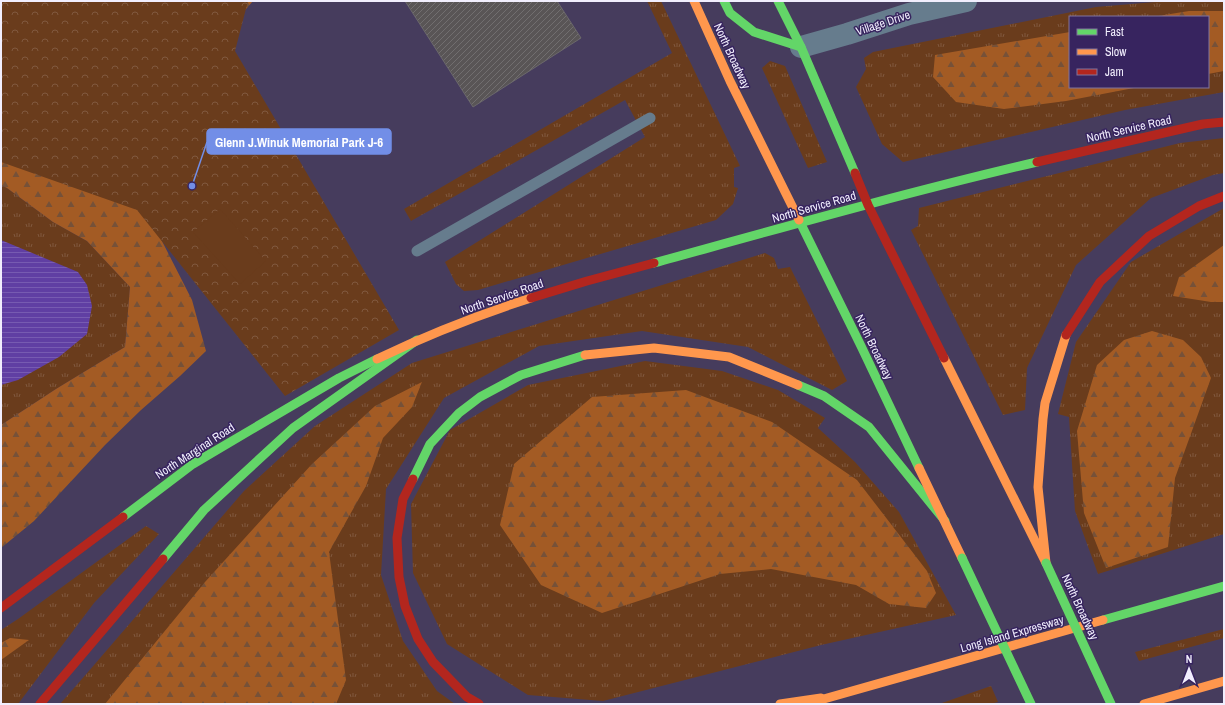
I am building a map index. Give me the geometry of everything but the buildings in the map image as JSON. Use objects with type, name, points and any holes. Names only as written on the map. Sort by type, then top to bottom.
[{"type":"main road","name":"North Broadway","points":[[694,1],[730,81],[861,346],[1031,704]]},
{"type":"main road","points":[[724,1],[730,13],[754,32],[800,47]]},
{"type":"main road","name":"North Broadway","points":[[778,1],[800,47],[868,205],[1046,563],[1111,704]]},
{"type":"main road","name":"North Service Road","points":[[417,340],[496,309],[587,281],[801,223],[994,172],[1203,124],[1224,122]]},
{"type":"main road","points":[[1046,563],[1038,487],[1045,403],[1065,337],[1100,282],[1149,236],[1199,206],[1224,196]]},
{"type":"main road","points":[[40,704],[204,510],[293,428],[417,340]]},
{"type":"main road","name":"North Marginal Road","points":[[1,608],[193,464],[339,378],[417,340]]},
{"type":"main road","points":[[478,704],[467,697],[433,662],[418,639],[405,606],[399,577],[397,538],[403,498],[430,444],[459,412],[480,397],[521,375],[583,355],[654,348],[729,357],[824,396],[869,427],[945,521]]},
{"type":"main road","name":"Long Island Expressway","points":[[806,704],[1224,586]]},
{"type":"main road","points":[[1144,704],[1224,681]]},
{"type":"main road","points":[[780,704],[842,694]]},
{"type":"street","name":"Village Drive","points":[[800,47],[909,14],[963,1]]},
{"type":"lane","points":[[417,251],[650,118]]},
{"type":"green space","points":[[1,1],[253,1],[210,50],[138,194],[192,300],[206,351],[105,445],[34,521],[1,548],[1,425],[125,347],[130,287],[87,241],[53,222],[1,185]]},
{"type":"green space","points":[[1,1],[248,1],[235,51],[399,330],[285,396],[137,210],[1,162]]},
{"type":"green space","points":[[647,1],[661,1],[740,166],[734,168],[734,187],[738,188],[733,204],[716,220],[478,290],[464,291],[456,284],[445,262],[645,137],[625,100],[411,221],[404,209],[672,53]]},
{"type":"green space","points":[[1167,1],[1224,1],[1224,92],[1125,110],[903,162],[882,144],[856,87],[866,69],[864,58],[873,52],[1096,7]]},
{"type":"green space","points":[[1189,11],[1224,11],[1224,71],[1209,74],[1209,16],[1158,16]]},
{"type":"green space","points":[[1069,32],[1069,88],[1134,88],[1066,101],[1004,109],[956,102],[933,77],[935,55]]},
{"type":"green space","points":[[770,61],[785,66],[827,162],[808,168],[762,68]]},
{"type":"green space","points":[[1224,138],[1224,173],[1213,175],[1151,198],[1076,265],[1027,368],[1025,410],[1003,415],[911,230],[918,226],[919,208],[1180,143]]},
{"type":"green space","points":[[1,185],[53,222],[87,241],[130,287],[125,347],[1,425]]},
{"type":"green space","points":[[1224,208],[1224,534],[1098,574],[1075,511],[1069,417],[1058,414],[1076,342],[1131,262]]},
{"type":"green space","points":[[220,209],[266,261],[240,284],[193,232]]},
{"type":"green space","points":[[1224,245],[1224,302],[1211,302],[1173,296],[1179,277]]},
{"type":"green space","points":[[765,253],[774,258],[778,269],[790,267],[847,381],[832,390],[748,347],[642,331],[539,346],[444,398],[386,489],[381,575],[403,641],[437,691],[455,704],[60,704],[244,491],[315,426],[412,363]]},
{"type":"green space","points":[[1152,331],[1183,340],[1201,357],[1211,378],[1175,478],[1168,547],[1106,568],[1084,513],[1077,431],[1097,365],[1124,340]]},
{"type":"green space","points":[[645,361],[722,371],[778,390],[825,418],[818,428],[855,462],[899,512],[956,615],[821,645],[603,701],[528,695],[447,644],[413,573],[411,504],[450,430],[528,385]]},
{"type":"green space","points":[[422,382],[412,407],[383,438],[366,486],[329,552],[346,680],[336,704],[105,704],[205,582],[312,464],[375,406]]},
{"type":"green space","points":[[686,390],[772,422],[857,480],[927,571],[936,593],[926,608],[889,604],[856,585],[771,569],[720,574],[602,613],[541,585],[500,525],[514,464],[592,397]]},
{"type":"green space","points":[[146,526],[159,534],[94,603],[18,704],[1,704],[1,630]]},
{"type":"green space","points":[[1224,629],[1224,638],[1139,661],[1135,652]]},
{"type":"green space","points":[[10,638],[29,640],[1,660],[1,643]]},
{"type":"green space","points":[[991,686],[998,702],[990,704],[939,704]]},
{"type":"shaded area","points":[[1,240],[78,272],[87,285],[92,306],[87,334],[59,357],[18,380],[1,385]]},
{"type":"traffic: fast","points":[[724,1],[730,13],[754,32],[801,47]]},
{"type":"traffic: fast","points":[[778,1],[801,47],[855,173]]},
{"type":"traffic: fast","points":[[654,263],[893,198],[1037,162]]},
{"type":"traffic: fast","points":[[799,220],[919,468]]},
{"type":"traffic: fast","points":[[163,559],[204,510],[293,428],[417,340]]},
{"type":"traffic: fast","points":[[413,479],[430,444],[459,413],[480,397],[521,375],[585,355]]},
{"type":"traffic: fast","points":[[123,517],[193,464],[339,378],[377,359]]},
{"type":"traffic: fast","points":[[798,385],[824,396],[869,427],[945,521]]},
{"type":"traffic: fast","points":[[962,558],[1031,704]]},
{"type":"traffic: fast","points":[[1046,563],[1111,704]]},
{"type":"traffic: fast","points":[[1103,620],[1224,586]]},
{"type":"traffic: slow","points":[[694,1],[730,81],[799,220]]},
{"type":"traffic: slow","points":[[377,359],[453,326],[531,298]]},
{"type":"traffic: slow","points":[[1046,563],[1038,487],[1043,419],[1045,403],[1066,335]]},
{"type":"traffic: slow","points":[[585,355],[654,348],[729,357],[798,385]]},
{"type":"traffic: slow","points":[[944,358],[1045,561]]},
{"type":"traffic: slow","points":[[919,468],[962,558]]},
{"type":"traffic: slow","points":[[806,704],[1103,620]]},
{"type":"traffic: slow","points":[[1144,704],[1224,681]]},
{"type":"traffic: slow","points":[[780,704],[821,698]]},
{"type":"traffic: jam","points":[[1037,162],[1203,124],[1224,122]]},
{"type":"traffic: jam","points":[[855,173],[868,205],[944,358]]},
{"type":"traffic: jam","points":[[1066,335],[1100,282],[1149,236],[1199,206],[1224,196]]},
{"type":"traffic: jam","points":[[531,298],[654,263]]},
{"type":"traffic: jam","points":[[413,479],[403,499],[397,538],[399,577],[405,606],[418,639],[433,662],[467,697],[479,704]]},
{"type":"traffic: jam","points":[[1,608],[123,517]]},
{"type":"traffic: jam","points":[[40,704],[163,559]]},
{"type":"place","name":"Glenn J.Winuk Memorial Park J-6","points":[[192,186]]}]
